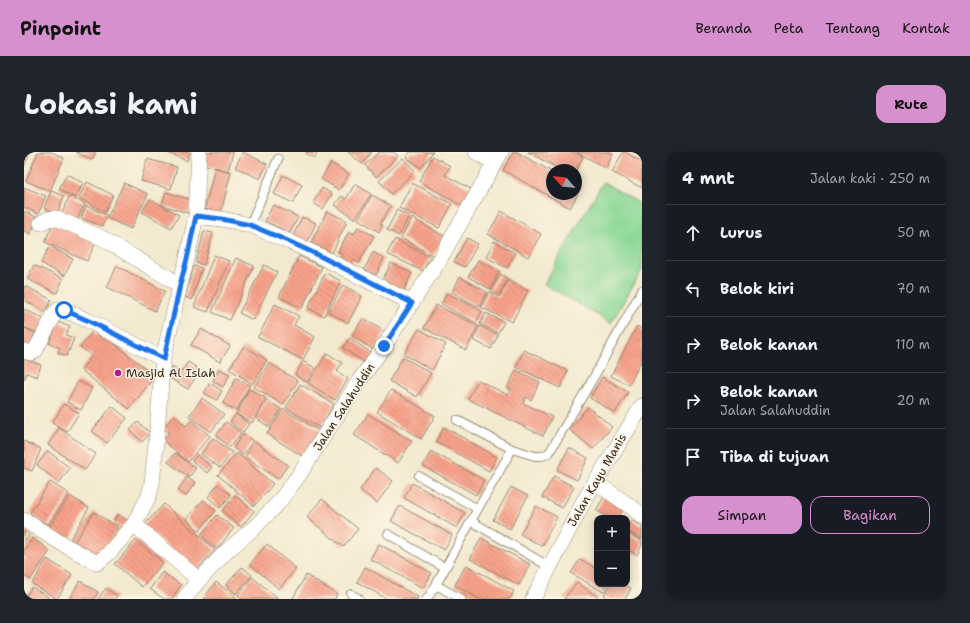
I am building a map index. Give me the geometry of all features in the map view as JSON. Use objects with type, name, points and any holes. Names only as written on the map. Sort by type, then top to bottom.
[{"type":"street","points":[[24,520],[97,563],[108,554],[134,524],[149,496],[156,454],[164,359],[196,216],[198,152]]},
{"type":"street","points":[[476,152],[498,157]]},
{"type":"street","name":"Jalan Salahuddin","points":[[184,599],[199,580],[228,550],[255,527],[279,502],[299,475],[359,381],[412,303],[498,157]]},
{"type":"street","points":[[196,216],[222,219],[250,225],[316,254],[412,303]]},
{"type":"street","points":[[41,223],[48,219],[56,218],[102,238],[180,285]]},
{"type":"street","points":[[24,351],[31,353],[35,351],[55,313],[62,309],[164,359]]},
{"type":"street","name":"Jalan Kayu Manis","points":[[533,599],[594,482],[642,406]]},
{"type":"street","points":[[594,482],[642,516]]},
{"type":"street","points":[[134,524],[199,580]]},
{"type":"lane","points":[[250,225],[278,159]]},
{"type":"lane","points":[[457,420],[512,449],[535,456],[542,456],[549,453],[595,375],[642,290]]},
{"type":"lane","points":[[427,599],[512,449]]},
{"type":"lane","points":[[419,476],[478,509]]},
{"type":"lane","points":[[471,521],[550,567]]},
{"type":"lane","points":[[388,534],[445,568]]},
{"type":"lane","points":[[436,585],[461,599]]},
{"type":"lane","points":[[351,594],[359,599]]},
{"type":"green space","points":[[603,182],[642,205],[642,270],[611,323],[544,284]]},
{"type":"building","points":[[24,152],[30,152],[24,167]]},
{"type":"building","points":[[38,152],[51,152],[64,158],[50,191],[26,181]]},
{"type":"building","points":[[76,152],[96,152],[92,160]]},
{"type":"building","points":[[166,152],[190,152],[187,161]]},
{"type":"building","points":[[206,152],[233,152],[228,171],[202,164]]},
{"type":"building","points":[[243,152],[267,164],[260,179],[235,167]]},
{"type":"building","points":[[307,152],[317,152],[315,158],[306,154]]},
{"type":"building","points":[[348,152],[372,152],[362,164]]},
{"type":"building","points":[[379,152],[394,152],[398,156],[376,177],[365,165]]},
{"type":"building","points":[[410,152],[433,152],[421,168],[406,157]]},
{"type":"building","points":[[513,152],[517,152],[546,169],[546,194],[503,170]]},
{"type":"building","points":[[528,152],[574,152],[583,157],[579,164],[550,164]]},
{"type":"building","points":[[577,152],[610,152],[613,154],[606,168]]},
{"type":"building","points":[[623,152],[642,162],[642,188],[612,172]]},
{"type":"building","points":[[433,156],[450,166],[445,175],[471,189],[462,206],[419,181]]},
{"type":"building","points":[[403,158],[415,171],[391,194],[379,181]]},
{"type":"building","points":[[147,159],[177,167],[171,189],[141,181]]},
{"type":"building","points":[[331,163],[349,174],[339,190],[321,179]]},
{"type":"building","points":[[215,168],[231,172],[220,216],[204,211]]},
{"type":"building","points":[[67,174],[83,183],[76,198],[59,189]]},
{"type":"building","points":[[283,175],[302,185],[293,203],[274,194]]},
{"type":"building","points":[[87,182],[113,195],[105,212],[79,198]]},
{"type":"building","points":[[124,183],[148,194],[131,229],[107,218]]},
{"type":"building","points":[[412,183],[452,204],[439,228],[399,208]]},
{"type":"building","points":[[355,184],[371,194],[355,219],[335,205],[341,196],[346,199]]},
{"type":"building","points":[[24,187],[46,196],[38,214],[24,207]]},
{"type":"building","points":[[322,188],[332,194],[323,209],[313,203]]},
{"type":"building","points":[[51,191],[64,196],[57,214],[44,208]]},
{"type":"building","points":[[166,192],[192,200],[188,213],[162,205]]},
{"type":"building","points":[[372,195],[391,206],[380,224],[383,225],[379,232],[358,219]]},
{"type":"building","points":[[70,196],[85,204],[76,222],[61,215]]},
{"type":"building","points":[[150,199],[179,215],[171,228],[142,212]]},
{"type":"building","points":[[556,200],[574,200],[570,208]]},
{"type":"building","points":[[273,205],[298,217],[290,233],[265,221]]},
{"type":"building","points":[[86,206],[107,215],[102,226],[81,218]]},
{"type":"building","points":[[397,210],[409,216],[399,236],[387,230]]},
{"type":"building","points":[[24,211],[38,218],[30,234],[24,231]]},
{"type":"building","points":[[327,211],[347,221],[332,253],[311,243]]},
{"type":"building","points":[[501,211],[541,234],[528,257],[488,234]]},
{"type":"building","points":[[302,217],[316,223],[306,244],[292,238]]},
{"type":"building","points":[[412,218],[444,236],[433,256],[401,238]]},
{"type":"building","points":[[53,223],[96,242],[87,261],[45,242]]},
{"type":"building","points":[[358,227],[374,236],[359,263],[353,260],[350,266],[339,260],[342,254],[338,252],[349,231],[354,234]]},
{"type":"building","points":[[204,231],[213,233],[204,265],[196,263]]},
{"type":"building","points":[[467,238],[478,244],[465,267],[454,262]]},
{"type":"building","points":[[395,239],[430,257],[423,271],[387,254]]},
{"type":"building","points":[[494,241],[515,253],[507,268],[486,257]]},
{"type":"building","points":[[50,246],[73,259],[64,276],[41,263]]},
{"type":"building","points":[[373,252],[384,258],[376,275],[364,270]]},
{"type":"building","points":[[214,255],[229,261],[208,312],[194,307]]},
{"type":"building","points":[[299,256],[322,267],[302,308],[279,297]]},
{"type":"building","points":[[236,258],[254,266],[230,320],[212,312]]},
{"type":"building","points":[[478,260],[499,271],[490,289],[468,277]]},
{"type":"building","points":[[391,263],[412,273],[402,294],[381,283]]},
{"type":"building","points":[[34,265],[63,279],[57,293],[27,279]]},
{"type":"building","points":[[264,265],[277,272],[253,320],[239,313]]},
{"type":"building","points":[[117,266],[165,291],[155,311],[107,287]]},
{"type":"building","points":[[194,266],[202,268],[192,300],[185,297]]},
{"type":"building","points":[[325,273],[341,281],[324,316],[308,308]]},
{"type":"building","points":[[500,274],[508,279],[499,295],[491,291]]},
{"type":"building","points":[[460,277],[487,292],[479,307],[452,292]]},
{"type":"building","points":[[508,280],[528,291],[512,322],[481,307],[489,292],[499,297]]},
{"type":"building","points":[[343,285],[362,296],[348,323],[328,312]]},
{"type":"building","points":[[25,286],[52,300],[45,312],[24,300]]},
{"type":"building","points":[[447,293],[482,311],[476,323],[441,304]]},
{"type":"building","points":[[275,304],[299,316],[294,325],[315,337],[303,360],[258,337]]},
{"type":"building","points":[[436,305],[478,326],[466,350],[424,328]]},
{"type":"building","points":[[24,309],[46,320],[39,334],[24,327]]},
{"type":"building","points":[[486,313],[504,322],[498,333],[480,324]]},
{"type":"building","points":[[363,318],[385,332],[374,350],[352,336]]},
{"type":"building","points":[[58,322],[70,327],[66,335],[74,338],[67,356],[58,353],[60,348],[49,343]]},
{"type":"building","points":[[480,326],[498,335],[491,349],[473,340]]},
{"type":"building","points":[[637,326],[642,329],[642,359],[629,385],[611,376]]},
{"type":"building","points":[[24,328],[35,333],[29,347],[24,344]]},
{"type":"building","points":[[201,329],[230,346],[220,362],[191,345]]},
{"type":"building","points":[[419,329],[446,344],[432,370],[404,354]]},
{"type":"building","name":"Masjid Al Islah","points":[[93,331],[104,340],[106,337],[155,376],[129,409],[81,370],[92,356],[80,347]]},
{"type":"building","points":[[350,338],[374,355],[368,365],[343,348]]},
{"type":"building","points":[[244,346],[267,360],[253,384],[229,369]]},
{"type":"building","points":[[524,350],[568,371],[560,388],[516,367]]},
{"type":"building","points":[[327,353],[342,363],[337,371],[348,379],[335,400],[308,383]]},
{"type":"building","points":[[403,357],[431,373],[417,397],[389,381]]},
{"type":"building","points":[[24,359],[41,365],[37,377],[27,373],[24,380]]},
{"type":"building","points":[[303,361],[315,368],[307,382],[295,375]]},
{"type":"building","points":[[188,362],[200,370],[188,389],[166,376],[172,366],[181,372]]},
{"type":"building","points":[[269,363],[298,381],[283,405],[254,387]]},
{"type":"building","points":[[219,369],[230,374],[223,387],[213,381]]},
{"type":"building","points":[[516,370],[540,382],[531,400],[526,397],[523,403],[552,417],[543,436],[468,399],[478,380],[508,395],[511,389],[507,388]]},
{"type":"building","points":[[602,377],[628,392],[615,413],[590,398]]},
{"type":"building","points":[[236,378],[250,385],[236,411],[223,403]]},
{"type":"building","points":[[78,381],[92,388],[81,410],[67,402]]},
{"type":"building","points":[[210,383],[222,391],[217,400],[204,393]]},
{"type":"building","points":[[300,384],[334,404],[320,428],[286,408]]},
{"type":"building","points":[[249,389],[266,398],[252,423],[236,414]]},
{"type":"building","points":[[391,390],[435,416],[421,439],[377,412]]},
{"type":"building","points":[[202,398],[224,414],[211,432],[189,416]]},
{"type":"building","points":[[267,400],[281,409],[269,427],[256,418]]},
{"type":"building","points":[[64,404],[79,413],[67,432],[52,423]]},
{"type":"building","points":[[112,406],[127,418],[107,443],[92,431]]},
{"type":"building","points":[[588,407],[612,427],[593,449],[569,429]]},
{"type":"building","points":[[283,409],[323,433],[307,459],[267,434]]},
{"type":"building","points":[[236,414],[249,424],[243,432],[230,422]]},
{"type":"building","points":[[368,414],[412,441],[398,463],[354,435]]},
{"type":"building","points":[[174,415],[186,426],[191,420],[210,436],[188,462],[163,440],[169,433],[163,428]]},
{"type":"building","points":[[138,422],[150,433],[142,442],[130,430]]},
{"type":"building","points":[[226,422],[241,433],[230,447],[216,436]]},
{"type":"building","points":[[444,427],[497,457],[489,471],[436,442]]},
{"type":"building","points":[[59,428],[96,454],[85,470],[48,445]]},
{"type":"building","points":[[243,434],[253,441],[243,455],[233,448]]},
{"type":"building","points":[[213,438],[232,452],[220,468],[201,454]]},
{"type":"building","points":[[24,441],[41,449],[32,471],[24,468]]},
{"type":"building","points":[[255,442],[288,465],[278,479],[245,457]]},
{"type":"building","points":[[569,448],[588,458],[577,480],[557,470]]},
{"type":"building","points":[[48,451],[70,468],[59,483],[37,465]]},
{"type":"building","points":[[431,451],[484,480],[476,495],[423,466]]},
{"type":"building","points":[[175,453],[196,468],[189,477],[168,462]]},
{"type":"building","points":[[237,453],[273,484],[254,506],[218,475]]},
{"type":"building","points":[[197,455],[212,467],[207,473],[192,461]]},
{"type":"building","points":[[376,468],[393,481],[377,503],[360,490]]},
{"type":"building","points":[[554,476],[574,487],[562,508],[542,497]]},
{"type":"building","points":[[187,477],[195,483],[186,496],[178,490]]},
{"type":"building","points":[[50,482],[69,494],[48,525],[30,513]]},
{"type":"building","points":[[412,483],[465,513],[457,528],[404,498]]},
{"type":"building","points":[[218,484],[231,495],[220,508],[208,497]]},
{"type":"building","points":[[511,487],[528,496],[510,529],[493,520]]},
{"type":"building","points":[[606,494],[625,506],[620,515],[605,515],[596,510]]},
{"type":"building","points":[[235,495],[254,511],[241,527],[222,511]]},
{"type":"building","points":[[70,496],[89,508],[69,541],[49,528]]},
{"type":"building","points":[[322,499],[358,529],[343,547],[307,517]]},
{"type":"building","points":[[203,500],[216,511],[199,531],[186,519]]},
{"type":"building","points":[[164,504],[215,550],[195,572],[144,525]]},
{"type":"building","points":[[400,506],[452,535],[444,550],[391,521]]},
{"type":"building","points":[[536,506],[557,517],[542,546],[520,534]]},
{"type":"building","points":[[94,512],[118,528],[98,560],[73,544]]},
{"type":"building","points":[[118,514],[130,522],[125,530],[113,522]]},
{"type":"building","points":[[217,515],[234,528],[217,549],[201,535]]},
{"type":"building","points":[[631,520],[642,526],[642,539],[630,533]]},
{"type":"building","points":[[24,531],[29,535],[24,542]]},
{"type":"building","points":[[630,535],[642,541],[642,545],[637,555],[630,551]]},
{"type":"building","points":[[33,538],[50,551],[30,580],[24,576],[24,551]]},
{"type":"building","points":[[481,538],[530,564],[519,585],[470,559]]},
{"type":"building","points":[[136,540],[163,563],[142,587],[115,564]]},
{"type":"building","points":[[267,544],[296,569],[279,589],[250,564]]},
{"type":"building","points":[[379,544],[432,573],[423,588],[370,559]]},
{"type":"building","points":[[47,559],[72,575],[57,599],[32,584]]},
{"type":"building","points":[[580,559],[594,567],[594,587],[571,573]]},
{"type":"building","points":[[466,565],[514,591],[510,599],[480,599],[455,585]]},
{"type":"building","points":[[242,567],[252,575],[236,594],[226,585]]},
{"type":"building","points":[[365,567],[418,597],[417,599],[387,599],[357,582]]},
{"type":"building","points":[[162,572],[181,585],[172,599],[164,599],[150,589]]},
{"type":"building","points":[[306,575],[337,594],[335,599],[294,599],[293,598]]},
{"type":"building","points":[[252,577],[279,599],[242,599],[238,595]]},
{"type":"building","points":[[80,581],[98,592],[94,599],[69,599]]},
{"type":"building","points":[[216,582],[238,599],[203,599]]},
{"type":"building","points":[[577,582],[600,599],[564,599]]},
{"type":"building","points":[[32,587],[48,597],[47,599],[24,599]]},
{"type":"building","points":[[595,587],[606,587],[603,592]]},
{"type":"building","points":[[609,587],[631,588],[625,599],[610,599],[604,595]]},
{"type":"building","points":[[106,588],[117,596],[115,599],[98,599]]},
{"type":"place","name":"Masjid Al Islah","points":[[118,373]]},
{"type":"route","points":[[64,310],[135,343],[164,359],[196,216],[222,219],[250,225],[316,254],[412,303],[384,346]]}]
